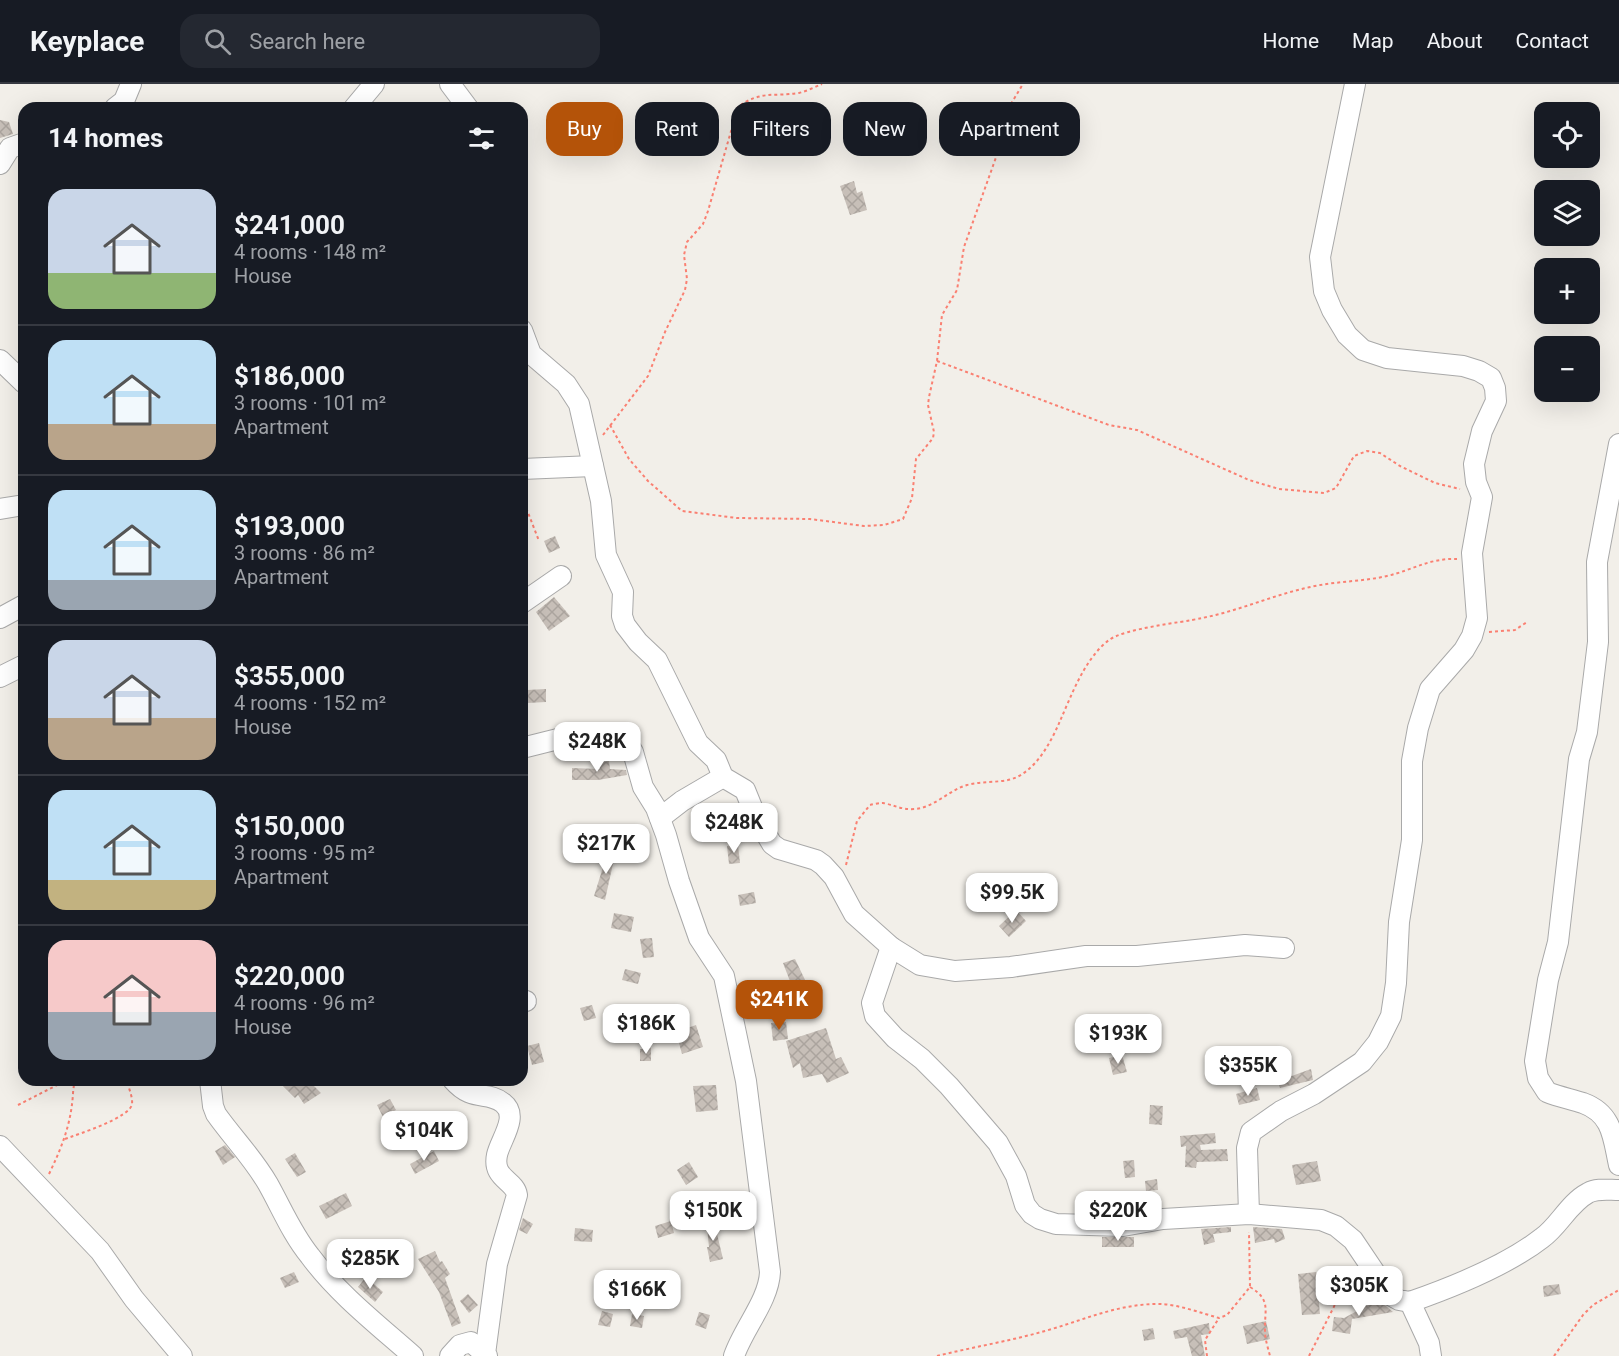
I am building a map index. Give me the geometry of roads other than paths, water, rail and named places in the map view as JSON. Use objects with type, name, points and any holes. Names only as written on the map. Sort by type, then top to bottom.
[{"type":"street","points":[[123,102],[131,84]]},
{"type":"street","points":[[359,102],[374,84]]},
{"type":"street","points":[[450,84],[464,102]]},
{"type":"street","points":[[1249,1214],[1247,1148],[1251,1132],[1362,1062],[1378,1042],[1391,1016],[1396,983],[1399,922],[1412,840],[1412,761],[1418,728],[1430,689],[1460,656],[1472,636],[1476,618],[1472,561],[1482,497],[1474,464],[1482,431],[1496,401],[1496,388],[1491,378],[1463,366],[1387,358],[1363,350],[1347,335],[1324,291],[1320,257],[1355,84]]},
{"type":"street","points":[[0,164],[10,148],[18,145]]},
{"type":"street","points":[[528,348],[535,358],[566,384],[576,397],[601,501],[606,555],[623,592],[623,620],[638,642],[657,660],[698,743],[716,760],[723,777],[745,790],[756,817],[772,844],[779,849],[816,860],[834,877],[854,914],[891,947],[920,965],[955,971],[1011,967],[1086,956],[1137,956],[1245,945],[1284,948]]},
{"type":"street","points":[[0,360],[18,377]]},
{"type":"street","points":[[1619,444],[1597,562],[1598,642],[1587,732],[1579,759],[1558,942],[1548,980],[1535,1061],[1538,1078],[1547,1092],[1589,1106],[1605,1117],[1609,1124],[1619,1165]]},
{"type":"street","points":[[528,468],[592,461]]},
{"type":"street","points":[[0,509],[18,507]]},
{"type":"street","points":[[528,599],[561,576]]},
{"type":"street","points":[[0,618],[18,608]]},
{"type":"street","points":[[0,677],[18,668]]},
{"type":"street","points":[[528,747],[581,734],[596,733],[626,741],[633,752],[643,787],[660,818],[699,938],[724,976],[746,1081],[770,1280],[734,1356]]},
{"type":"street","points":[[660,818],[682,801],[723,777]]},
{"type":"street","points":[[891,947],[872,1003],[875,1016],[895,1038],[922,1059],[949,1086],[998,1143],[1016,1176],[1026,1205],[1032,1214],[1040,1219],[1056,1224],[1123,1226],[1163,1219],[1249,1214],[1321,1220],[1336,1226],[1360,1249],[1386,1291],[1399,1300],[1410,1302],[1481,1273],[1526,1249],[1546,1235],[1580,1198],[1589,1192],[1595,1189],[1619,1190]]},
{"type":"street","points":[[211,1086],[216,1114],[254,1162],[293,1233],[310,1258],[330,1281],[413,1356]]},
{"type":"street","points":[[459,1086],[471,1095],[504,1103],[510,1113],[508,1128],[496,1159],[501,1176],[514,1187],[517,1195],[497,1264],[486,1355]]},
{"type":"street","points":[[0,1146],[100,1251],[134,1299],[182,1356]]},
{"type":"street","points":[[1410,1302],[1429,1343],[1431,1356]]},
{"type":"street","points":[[450,1356],[466,1342],[477,1345],[486,1355]]}]
